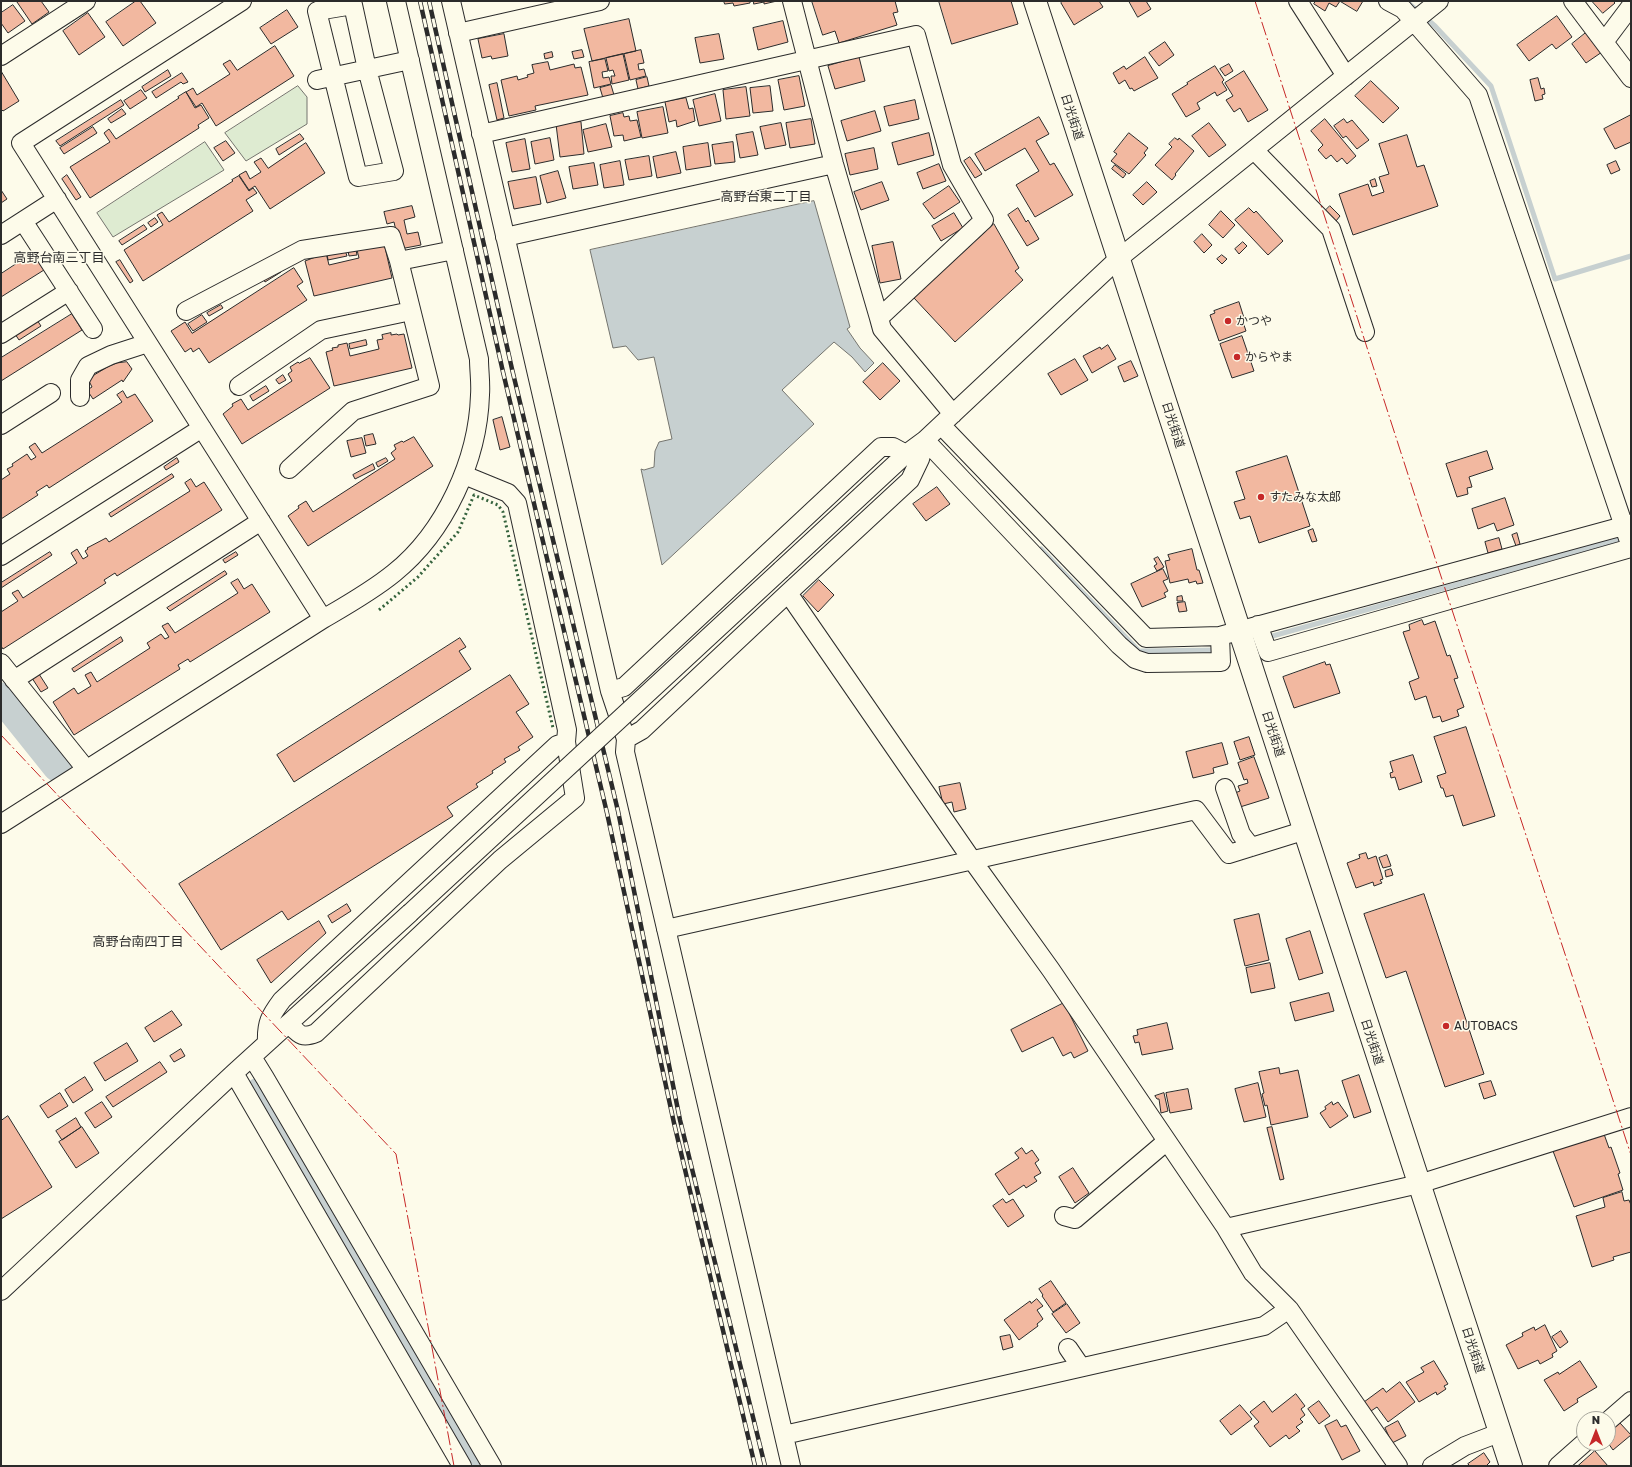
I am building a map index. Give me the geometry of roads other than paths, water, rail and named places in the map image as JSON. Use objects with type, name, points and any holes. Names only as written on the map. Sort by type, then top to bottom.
[{"type":"highway","name":"日光街道","points":[[1035,1],[1303,831],[1511,1466]]},
{"type":"street","points":[[1,56],[86,1]]},
{"type":"street","points":[[242,1],[21,143],[323,619]]},
{"type":"street","points":[[1,824],[323,619],[370,591],[395,573],[413,556],[450,505],[464,475],[477,424],[480,395],[479,359],[396,1]]},
{"type":"street","points":[[451,1],[610,692],[626,739],[625,752],[791,1466]]},
{"type":"street","points":[[458,33],[600,1]]},
{"type":"street","points":[[792,1],[834,164],[882,329],[947,419],[1146,638],[1239,630],[1628,525]]},
{"type":"street","points":[[1298,1],[1346,76]]},
{"type":"street","points":[[1239,630],[1268,652],[1631,548],[1628,525],[1478,95],[1403,9],[1388,1]]},
{"type":"street","points":[[1,1291],[234,1073],[410,913],[906,454],[947,419],[1118,259],[1415,22],[1439,1]]},
{"type":"street","points":[[1573,1],[1631,78]]},
{"type":"street","points":[[353,5],[394,171],[358,177],[325,78],[316,11],[353,5]]},
{"type":"street","points":[[1604,42],[1631,6]]},
{"type":"street","points":[[481,134],[916,35],[952,165],[984,220],[879,318]]},
{"type":"street","points":[[325,78],[410,60]]},
{"type":"street","points":[[1254,150],[1331,229],[1365,332]]},
{"type":"street","points":[[505,237],[834,164]]},
{"type":"street","points":[[1,235],[57,199]]},
{"type":"street","points":[[23,221],[93,329]]},
{"type":"street","points":[[186,311],[302,250],[391,236],[399,261],[430,386],[353,411],[289,469]]},
{"type":"street","points":[[399,261],[454,250]]},
{"type":"street","points":[[1,334],[69,291]]},
{"type":"street","points":[[239,386],[320,330],[411,311]]},
{"type":"street","points":[[80,397],[80,380],[88,366],[111,355],[148,343]]},
{"type":"street","points":[[1,425],[51,393]]},
{"type":"street","points":[[1,556],[202,428]]},
{"type":"street","points":[[924,440],[1119,645],[1135,659],[1147,663],[1221,662],[1239,630]]},
{"type":"street","points":[[626,739],[642,730],[910,480],[920,459],[924,440]]},
{"type":"street","points":[[610,692],[624,687],[881,446],[893,447],[906,454]]},
{"type":"street","points":[[288,1024],[302,1036],[308,1036],[316,1033],[500,860],[575,798],[566,742],[567,730],[517,503],[508,493],[464,475]]},
{"type":"street","points":[[14,680],[261,522]]},
{"type":"street","points":[[788,593],[972,860],[1051,970],[1226,1228],[1253,1273],[1289,1309],[1398,1466]]},
{"type":"street","points":[[1,663],[86,769]]},
{"type":"street","points":[[267,1043],[266,1029],[270,1016],[282,1000],[557,745],[566,742]]},
{"type":"street","points":[[1225,788],[1241,834],[1251,847]]},
{"type":"street","points":[[666,929],[1196,810],[1229,854],[1303,831]]},
{"type":"street","points":[[252,1057],[492,1466]]},
{"type":"street","points":[[234,1073],[462,1466]]},
{"type":"street","points":[[1226,1228],[1419,1184],[1631,1117]]},
{"type":"street","points":[[1064,1216],[1074,1219],[1167,1141]]},
{"type":"street","points":[[784,1435],[1264,1326],[1289,1309]]},
{"type":"street","points":[[1068,1348],[1081,1367]]},
{"type":"street","points":[[1616,1414],[1631,1401]]},
{"type":"street","points":[[1432,1466],[1466,1446],[1500,1432]]},
{"type":"street","points":[[1558,1466],[1576,1450]]},
{"type":"waterway","points":[[1406,1],[1435,26],[1491,86],[1555,279],[1631,256]]},
{"type":"waterway","points":[[1269,637],[1624,538]]},
{"type":"waterway","points":[[1041,549],[1139,651],[1218,650]]},
{"type":"waterway","points":[[1,697],[57,767]]},
{"type":"waterway","points":[[259,1092],[479,1466]]},
{"type":"railway","points":[[420,1],[503,372],[607,813],[674,1123],[755,1466]]},
{"type":"railway","points":[[429,1],[512,369],[618,811],[680,1120],[765,1466]]},
{"type":"place","name":"かつや","points":[[1228,321]]},
{"type":"place","name":"からやま","points":[[1237,357]]},
{"type":"place","name":"すたみな太郎","points":[[1261,497]]},
{"type":"place","name":"AUTOBACS","points":[[1446,1026]]},
{"type":"district","name":"高野台東二丁目","points":[[766,197]]},
{"type":"district","name":"高野台南三丁目","points":[[59,258]]},
{"type":"district","name":"高野台南四丁目","points":[[138,942]]}]
